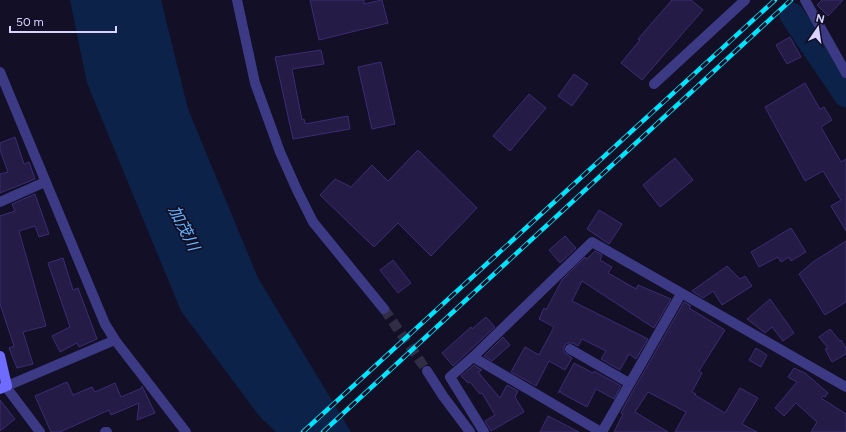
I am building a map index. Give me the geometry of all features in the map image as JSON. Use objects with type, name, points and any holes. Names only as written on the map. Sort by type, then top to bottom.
[{"type":"street","points":[[237,0],[255,83],[280,152],[297,190],[313,222],[384,309]]},
{"type":"street","points":[[654,84],[745,0]]},
{"type":"street","points":[[805,0],[846,73]]},
{"type":"street","points":[[0,72],[105,324],[114,340],[186,432]]},
{"type":"street","points":[[0,202],[45,182]]},
{"type":"street","points":[[484,432],[450,377],[473,357],[592,242],[846,388]]},
{"type":"street","points":[[473,357],[602,432],[681,294]]},
{"type":"street","points":[[2,385],[114,340]]},
{"type":"street","points":[[570,349],[630,383]]},
{"type":"street","points":[[0,356],[2,385],[40,432]]},
{"type":"street","points":[[427,371],[443,396],[470,432]]},
{"type":"water","name":"加茂川","points":[[70,0],[161,0],[188,109],[258,278],[351,432],[276,432],[260,417],[181,311],[87,83]]},
{"type":"building","points":[[310,0],[364,0],[364,4],[382,0],[388,23],[319,40]]},
{"type":"building","points":[[672,0],[691,0],[703,10],[642,80],[621,63],[640,40],[638,39]]},
{"type":"building","points":[[822,0],[843,0],[828,16],[817,5]]},
{"type":"building","points":[[790,37],[801,57],[787,64],[776,45]]},
{"type":"building","points":[[321,50],[324,64],[292,69],[302,120],[304,119],[305,124],[348,116],[350,129],[293,139],[275,57]]},
{"type":"building","points":[[381,62],[395,124],[372,129],[358,67]]},
{"type":"building","points":[[574,74],[588,84],[572,106],[558,96]]},
{"type":"building","points":[[805,83],[820,109],[824,107],[832,120],[821,127],[841,162],[846,159],[846,231],[831,206],[841,200],[823,171],[805,181],[765,107]]},
{"type":"building","points":[[529,94],[546,108],[510,151],[493,136]]},
{"type":"building","points":[[15,137],[24,164],[29,162],[35,179],[0,193],[0,174],[8,172],[0,150],[0,143]]},
{"type":"building","points":[[418,150],[477,208],[431,256],[398,223],[374,247],[320,195],[335,179],[351,187],[372,165],[388,181]]},
{"type":"building","points":[[675,158],[693,180],[660,207],[643,185]]},
{"type":"building","points":[[35,194],[49,234],[39,237],[35,226],[19,231],[46,326],[23,332],[33,364],[17,368],[9,348],[14,346],[0,304],[0,216],[15,211],[12,204]]},
{"type":"building","points":[[599,210],[622,224],[609,244],[587,229]]},
{"type":"building","points":[[791,228],[806,252],[791,261],[789,257],[781,262],[778,257],[759,267],[751,252]]},
{"type":"building","points":[[565,236],[576,248],[560,263],[549,250]]},
{"type":"building","points":[[846,241],[846,302],[825,315],[799,274],[813,262]]},
{"type":"building","points":[[595,251],[602,255],[600,260],[612,267],[608,273],[636,289],[638,285],[671,299],[654,328],[582,281],[572,301],[648,339],[636,359],[629,354],[620,370],[601,359],[606,351],[582,339],[578,346],[573,343],[567,343],[564,346],[564,352],[572,358],[565,370],[549,361],[536,386],[511,372],[525,347],[539,355],[554,327],[539,319],[544,308],[546,310],[562,280],[585,257],[587,259]]},
{"type":"building","points":[[63,258],[73,290],[78,288],[97,339],[79,347],[77,343],[60,352],[52,336],[70,327],[48,263]]},
{"type":"building","points":[[393,260],[411,283],[398,293],[380,270]]},
{"type":"building","points":[[727,266],[740,279],[745,276],[752,286],[722,305],[713,291],[703,298],[692,291]]},
{"type":"building","points":[[770,299],[794,333],[783,341],[772,327],[765,333],[747,319]]},
{"type":"building","points":[[684,302],[691,306],[689,308],[725,330],[699,371],[702,373],[692,392],[725,413],[740,388],[758,398],[742,424],[757,432],[675,432],[686,412],[648,392],[635,412],[668,432],[614,432],[623,414],[621,413],[625,405]]},
{"type":"building","points":[[486,317],[495,327],[453,366],[442,353],[471,327],[472,329]]},
{"type":"building","points":[[830,329],[840,341],[841,340],[846,348],[846,354],[832,362],[825,349],[828,348],[819,337]]},
{"type":"building","points":[[503,337],[510,345],[492,361],[484,356]]},
{"type":"building","points":[[756,348],[767,355],[761,367],[749,360]]},
{"type":"building","points":[[574,363],[593,373],[594,371],[621,386],[614,399],[596,389],[587,407],[561,393],[561,391],[558,393]]},
{"type":"building","points":[[474,365],[482,370],[478,372],[500,398],[507,385],[518,391],[515,397],[524,412],[491,431],[485,421],[495,415],[482,393],[480,394],[470,382],[468,383],[461,376]]},
{"type":"building","points":[[794,368],[805,373],[828,393],[825,397],[823,396],[821,398],[846,414],[846,432],[811,432],[817,422],[796,403],[784,416],[775,408],[797,382],[788,377]]},
{"type":"building","points":[[67,382],[73,395],[92,387],[95,392],[115,383],[121,397],[142,388],[142,386],[155,413],[137,420],[139,403],[111,415],[109,410],[60,432],[51,432],[35,396]]},
{"type":"building","points":[[0,400],[15,419],[0,431]]},
{"type":"building","points":[[548,416],[579,432],[540,432]]},
{"type":"waterway","points":[[792,15],[846,95]]},
{"type":"tunnel","points":[[384,309],[427,371]]},
{"type":"railway","points":[[303,432],[775,0]]},
{"type":"railway","points":[[323,432],[791,0]]}]
